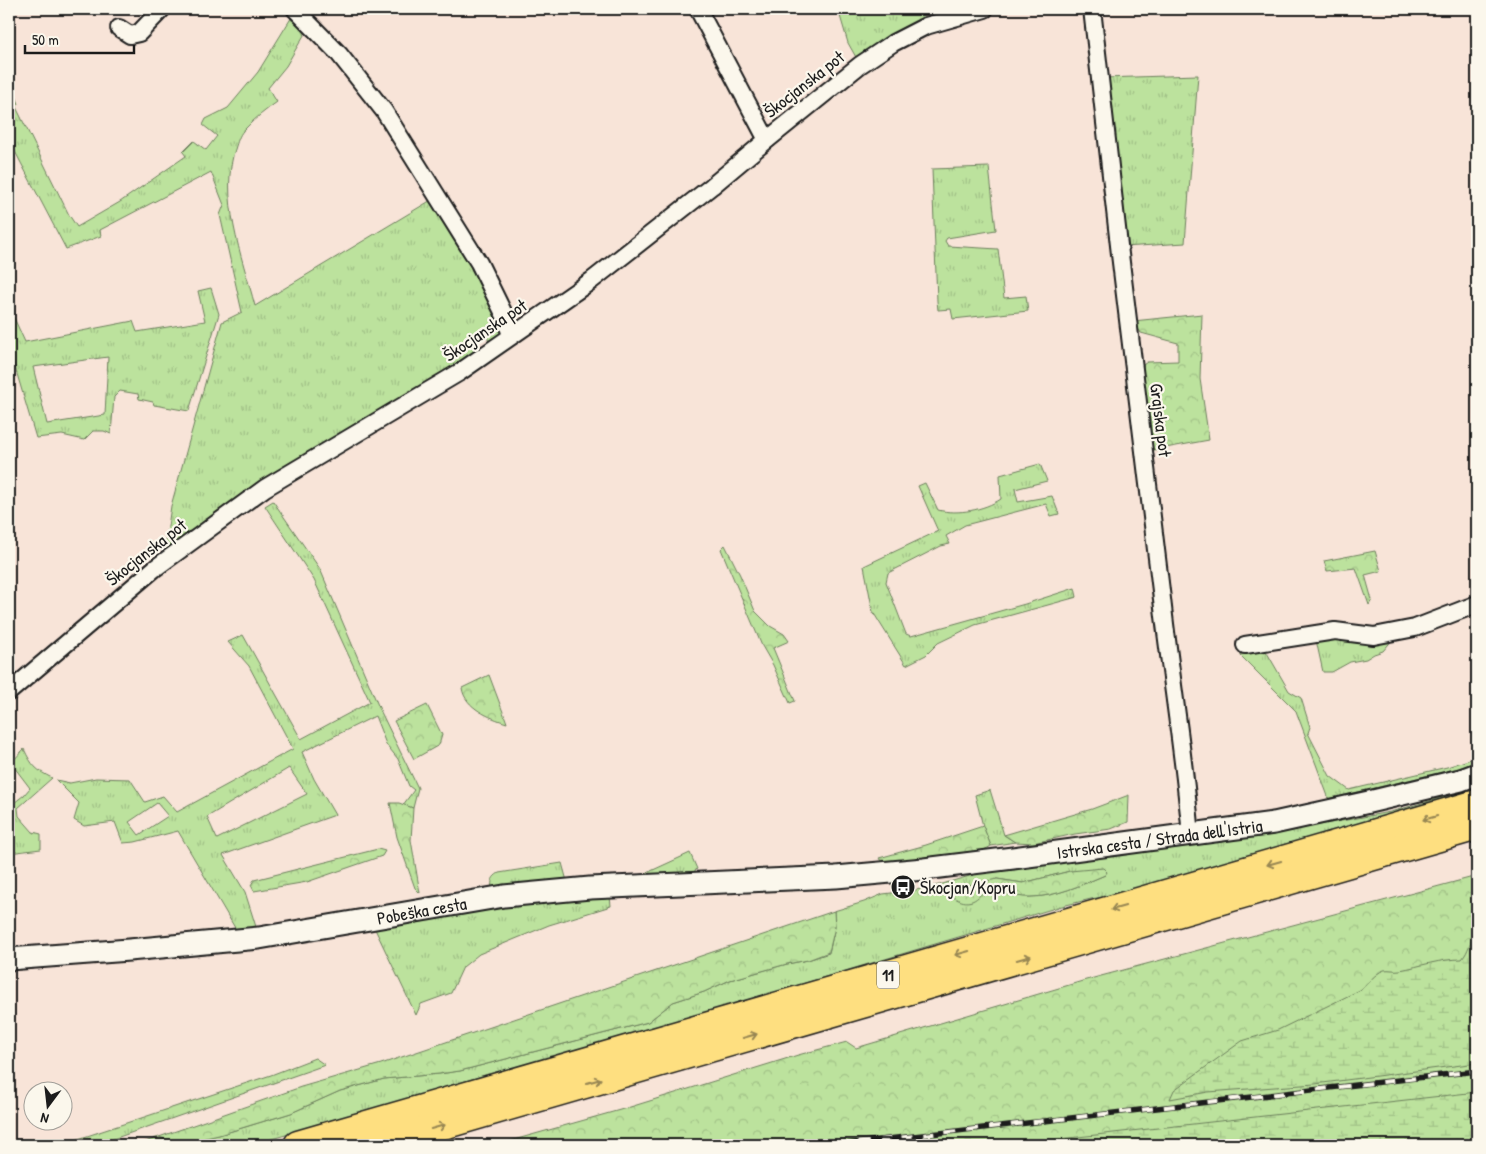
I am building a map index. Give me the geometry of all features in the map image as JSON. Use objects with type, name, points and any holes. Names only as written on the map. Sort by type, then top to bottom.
[{"type":"highway","name":"11","points":[[298,1145],[1477,804]]},
{"type":"highway","name":"11","points":[[374,1145],[1477,826]]},
{"type":"street","points":[[119,28],[130,35],[139,33],[162,9]]},
{"type":"street","points":[[295,9],[339,54],[384,111],[479,263],[505,316],[511,336]]},
{"type":"street","points":[[698,9],[767,140]]},
{"type":"street","name":"Škocjanska pot","points":[[9,692],[154,569],[265,488],[460,372],[591,281],[712,186],[860,65],[893,43],[926,26],[985,9]]},
{"type":"street","name":"Grajska pot","points":[[1092,9],[1117,237],[1186,779],[1191,836]]},
{"type":"street","points":[[1246,645],[1335,631],[1374,636],[1415,628],[1477,604]]},
{"type":"street","name":"Istrska cesta / Strada dell'Istria","points":[[836,877],[924,869],[1191,836],[1274,823],[1461,780],[1477,774]]},
{"type":"street","name":"Pobeška cesta","points":[[9,959],[259,938],[504,896],[590,888],[836,877]]},
{"type":"green space","points":[[838,9],[923,9],[924,21],[857,59],[848,43]]},
{"type":"green space","points":[[293,15],[307,30],[286,66],[268,88],[277,102],[256,118],[239,137],[231,165],[230,185],[234,226],[255,306],[433,199],[493,300],[502,334],[492,346],[485,334],[470,342],[478,354],[164,554],[171,506],[222,322],[242,312],[220,215],[224,205],[211,172],[100,230],[101,236],[66,249],[9,140],[9,78],[19,104],[16,107],[69,215],[77,227],[120,202],[186,156],[183,152],[194,141],[206,150],[217,136],[203,125],[206,119],[228,108],[258,72]]},
{"type":"green space","points":[[1198,75],[1185,243],[1124,247],[1103,78]]},
{"type":"green space","points":[[989,167],[996,230],[947,238],[945,241],[948,246],[998,249],[1004,298],[1026,296],[1028,311],[953,319],[951,309],[938,310],[932,169]]},
{"type":"green space","points":[[211,288],[219,314],[189,411],[154,405],[153,402],[139,399],[138,394],[120,391],[114,397],[111,434],[104,431],[93,431],[84,440],[62,435],[36,438],[9,347],[9,307],[25,342],[133,321],[137,332],[205,321],[198,291]],"holes":[[[108,357],[105,415],[47,424],[33,367]]]},
{"type":"green space","points":[[1202,314],[1200,379],[1209,440],[1149,451],[1144,408],[1143,365],[1147,362],[1178,361],[1178,343],[1141,333],[1133,321]]},
{"type":"green space","points":[[1040,464],[1047,481],[1015,489],[1018,502],[1052,496],[1059,514],[1051,516],[1046,504],[965,525],[946,536],[950,544],[941,546],[888,573],[886,582],[906,634],[911,636],[1075,588],[1077,597],[975,625],[938,643],[926,655],[906,665],[873,612],[864,566],[938,531],[918,486],[925,483],[938,510],[962,512],[979,509],[1001,499],[1000,475]]},
{"type":"green space","points":[[273,501],[320,569],[380,710],[418,788],[413,808],[403,805],[414,790],[409,786],[398,759],[386,744],[375,716],[302,752],[314,779],[335,815],[223,855],[245,892],[257,930],[238,933],[178,831],[135,842],[123,843],[115,822],[84,826],[74,820],[79,803],[56,780],[70,783],[96,778],[130,779],[145,802],[163,796],[177,812],[293,749],[249,666],[228,642],[243,635],[301,739],[370,702],[314,580],[265,506]],"holes":[[[289,768],[307,794],[217,839],[207,817]],[[157,803],[168,816],[139,835],[129,822]]]},
{"type":"green space","points":[[725,545],[755,611],[770,626],[784,634],[789,641],[773,648],[795,701],[790,703],[762,646],[721,549]]},
{"type":"green space","points":[[1375,551],[1381,571],[1365,575],[1372,600],[1369,605],[1356,568],[1327,571],[1324,561]]},
{"type":"green space","points":[[1324,637],[1394,638],[1383,651],[1366,659],[1350,662],[1332,672],[1323,672],[1316,640]]},
{"type":"green space","points":[[1266,651],[1289,691],[1301,698],[1310,727],[1308,733],[1330,776],[1349,790],[1447,767],[1477,757],[1477,762],[1329,799],[1296,711],[1240,655]]},
{"type":"green space","points":[[489,675],[507,723],[479,711],[473,707],[464,695],[462,688]]},
{"type":"green space","points":[[427,705],[442,735],[439,745],[414,759],[394,721]]},
{"type":"green space","points":[[24,749],[35,767],[52,778],[18,808],[19,816],[33,832],[41,834],[41,849],[9,853],[9,847],[15,842],[9,832],[9,807],[30,788],[11,763]]},
{"type":"green space","points":[[990,790],[1004,835],[1015,842],[991,846],[983,826],[975,795]]},
{"type":"green space","points":[[1465,791],[1466,798],[1146,890],[1062,906],[775,992],[685,1023],[488,1074],[250,1145],[137,1145],[159,1137],[172,1143],[219,1135],[291,1113],[340,1091],[384,1079],[460,1071],[648,1022],[673,1002],[704,992],[730,980],[829,953],[835,927],[834,911],[883,894],[939,885],[990,870],[1276,833],[1390,812]],"holes":[[[1070,871],[1105,875],[1068,890],[1049,895],[1023,897],[989,891],[983,892],[997,879],[1023,883]]]},
{"type":"green space","points":[[1129,795],[1128,822],[1111,829],[1033,843],[1015,842],[1004,835],[1092,809]]},
{"type":"green space","points":[[390,803],[399,803],[413,808],[411,840],[420,893],[415,888],[397,837]]},
{"type":"green space","points":[[983,826],[991,846],[983,850],[884,866],[879,858],[926,845]]},
{"type":"green space","points":[[378,849],[385,851],[382,856],[307,882],[254,891],[251,885],[254,880]]},
{"type":"green space","points":[[690,853],[697,869],[692,873],[640,876]]},
{"type":"green space","points":[[562,863],[567,881],[492,889],[492,879],[499,873]]},
{"type":"green space","points":[[1103,868],[1107,872],[1105,875],[1068,890],[1049,895],[1024,897],[989,891],[983,892],[979,897],[970,902],[966,902],[947,893],[950,889],[997,879],[1023,883],[1070,871]]},
{"type":"green space","points":[[1477,876],[1477,1145],[496,1145],[627,1108],[798,1055],[847,1042],[856,1048],[1086,980]]},
{"type":"green space","points":[[610,896],[611,906],[549,925],[479,954],[463,967],[451,993],[421,1004],[416,1015],[375,929],[503,905]]},
{"type":"green space","points":[[834,911],[835,927],[829,952],[808,960],[730,980],[704,992],[673,1002],[648,1022],[460,1071],[384,1079],[340,1091],[291,1113],[219,1135],[179,1144],[159,1137],[301,1087],[381,1064]]},
{"type":"green space","points":[[1475,932],[1477,932],[1477,1063],[1315,1084],[1208,1092],[1170,1099],[1174,1090],[1242,1041],[1278,1030],[1360,990],[1384,970],[1400,970],[1438,961],[1462,959]]},
{"type":"green space","points":[[315,1058],[325,1065],[96,1145],[60,1145],[271,1075]]},
{"type":"green space","points":[[1477,1092],[1477,1145],[1007,1145]]},
{"type":"railway","points":[[836,1145],[1477,1071]]},
{"type":"place","name":"Škocjan/Kopru","points":[[903,887]]}]
